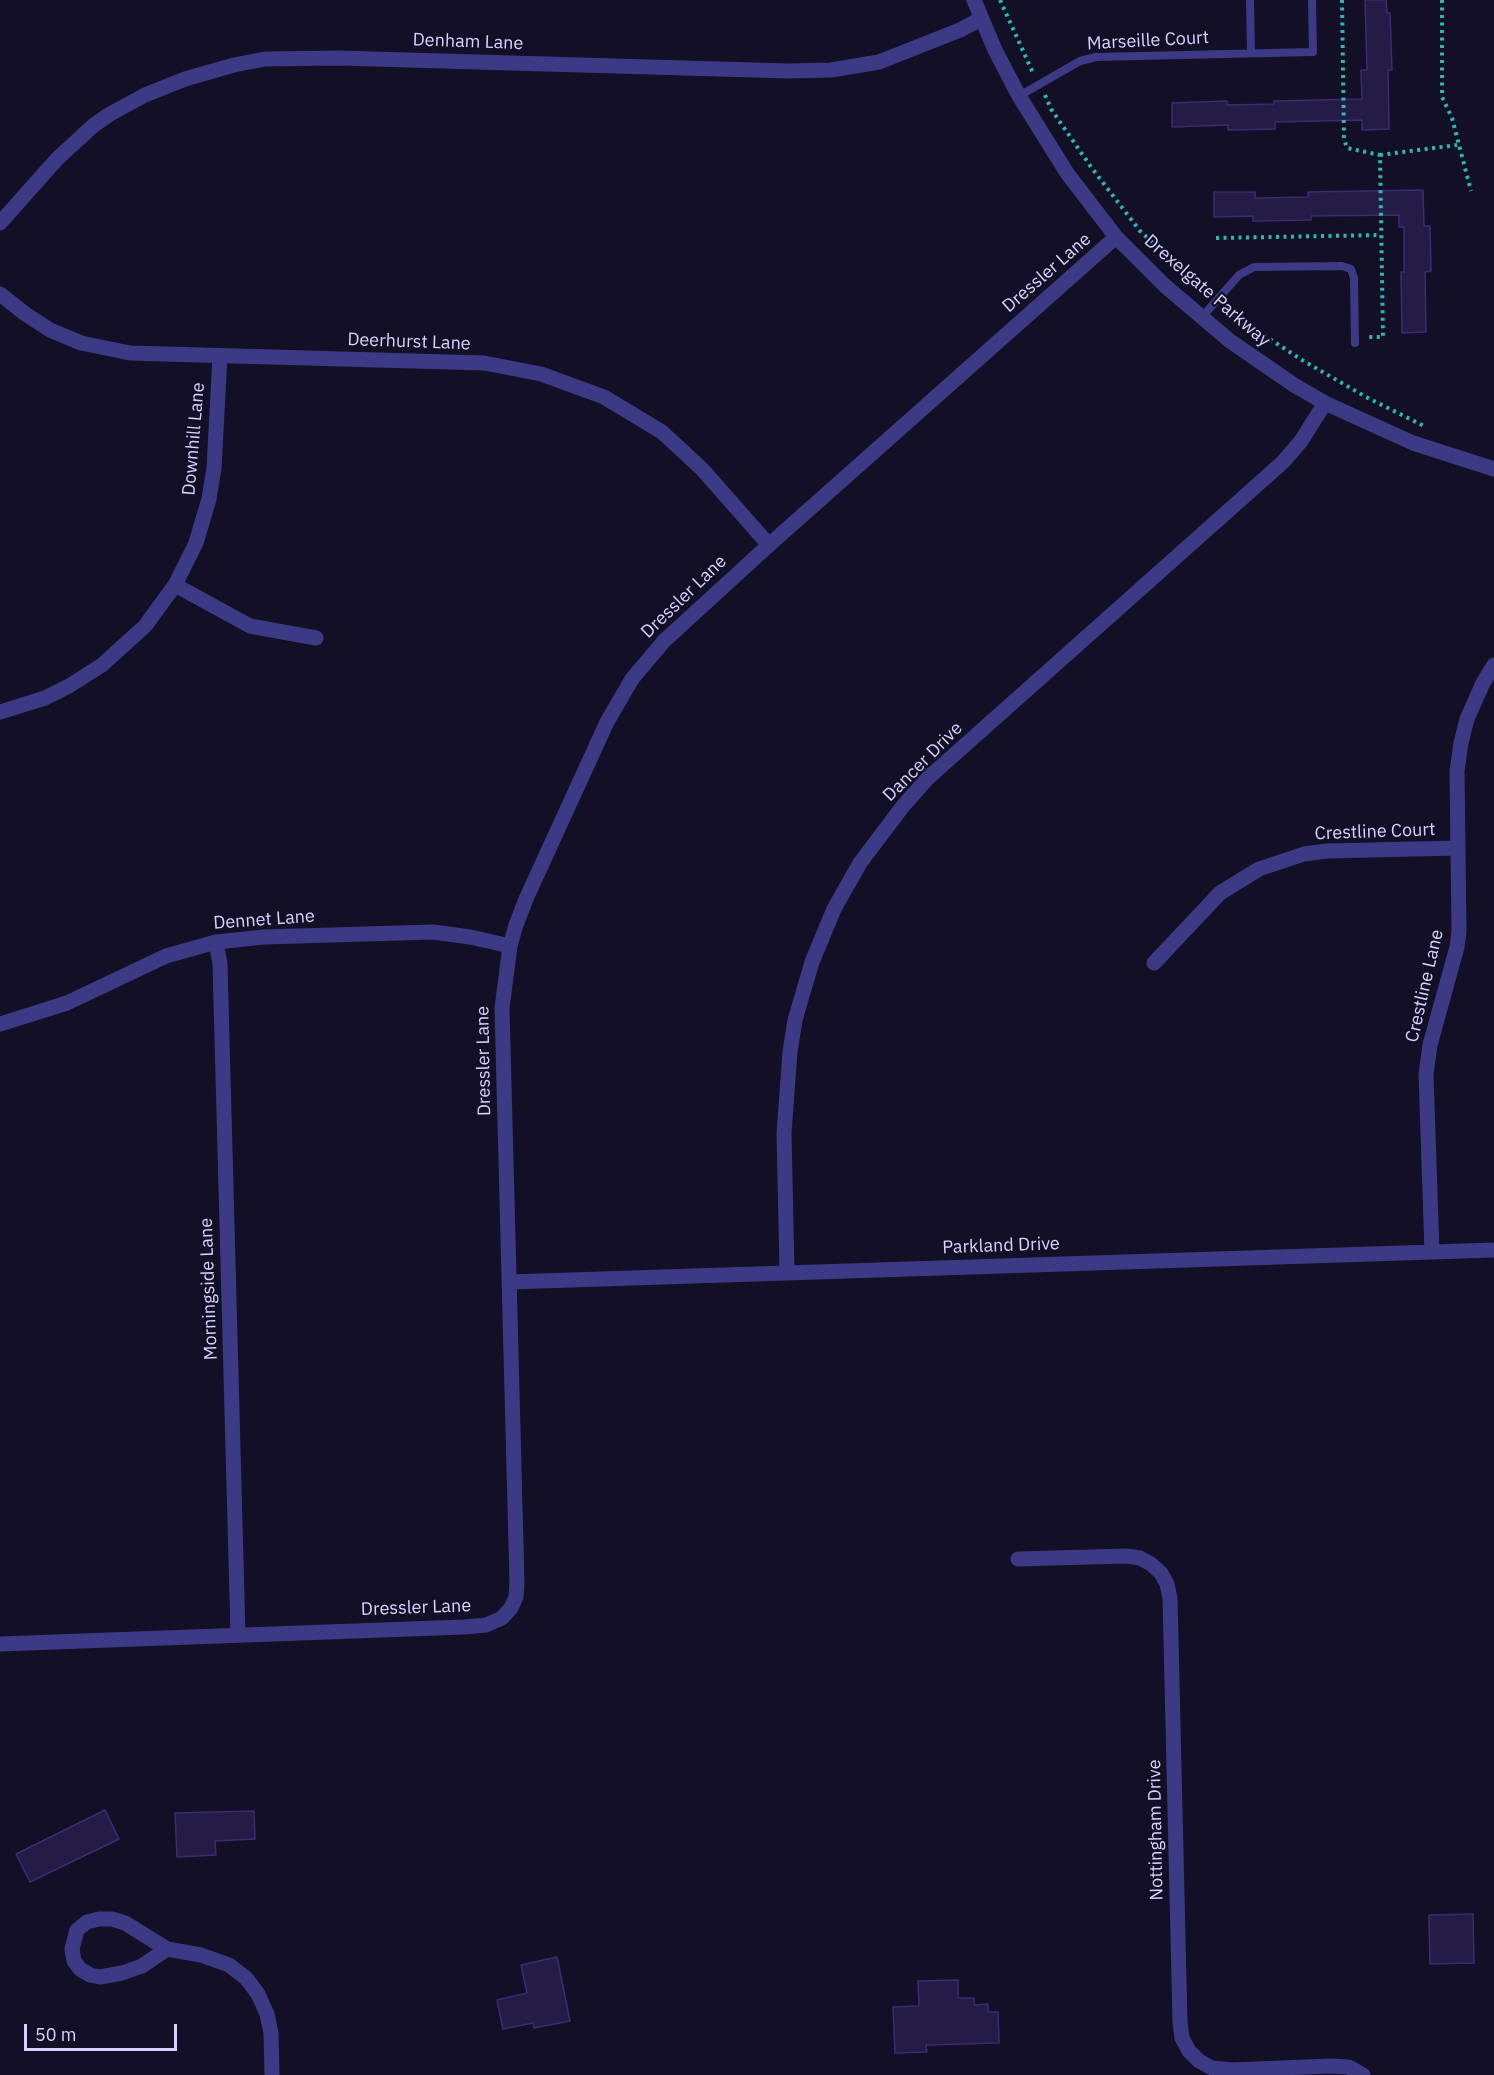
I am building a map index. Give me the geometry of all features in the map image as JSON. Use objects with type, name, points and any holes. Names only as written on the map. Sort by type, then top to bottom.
[{"type":"street","name":"Drexelgate Parkway","points":[[974,0],[1019,96],[1067,173],[1116,237],[1164,285],[1257,361],[1325,403],[1413,443],[1494,469]]},
{"type":"street","name":"Denham Lane","points":[[0,223],[57,159],[94,125],[110,114],[145,95],[185,79],[234,65],[265,59],[328,58],[788,71],[831,70],[879,62],[960,30],[981,19]]},
{"type":"street","name":"Dressler Lane","points":[[0,1644],[486,1625],[502,1618],[511,1608],[516,1597],[517,1583],[502,1008],[510,946],[516,925],[545,858],[607,722],[632,679],[677,628],[1116,237]]},
{"type":"street","name":"Deerhurst Lane","points":[[0,294],[51,330],[81,343],[130,353],[484,363],[550,377],[604,397],[662,432],[702,469],[769,545]]},
{"type":"street","name":"Downhill Lane","points":[[0,712],[45,698],[102,665],[145,626],[175,585],[196,543],[210,499],[214,468],[220,356]]},
{"type":"street","name":"Dancer Drive","points":[[787,1272],[784,1132],[791,1041],[812,962],[834,909],[860,863],[903,806],[928,778],[1283,462],[1301,441],[1325,403]]},
{"type":"street","points":[[175,585],[250,626],[316,638]]},
{"type":"street","name":"Crestline Lane","points":[[1432,1252],[1426,1074],[1434,1026],[1457,947],[1459,913],[1456,795],[1461,743],[1474,702],[1494,665]]},
{"type":"street","name":"Crestline Court","points":[[1154,963],[1220,893],[1238,880],[1267,866],[1304,854],[1328,851],[1458,848]]},
{"type":"street","name":"Dennet Lane","points":[[0,1024],[67,1004],[166,956],[216,942],[264,937],[433,932],[510,946]]},
{"type":"street","name":"Morningside Lane","points":[[216,942],[220,964],[238,1635]]},
{"type":"street","name":"Parkland Drive","points":[[509,1282],[1494,1250]]},
{"type":"street","name":"Nottingham Drive","points":[[1018,1559],[1126,1556],[1140,1558],[1161,1573],[1167,1584],[1170,1598],[1179,2022],[1182,2038],[1189,2051],[1199,2061],[1212,2068],[1231,2070],[1332,2066],[1348,2067],[1363,2075]]},
{"type":"street","points":[[167,1949],[141,1966],[122,1973],[100,1977],[90,1975],[80,1969],[74,1961],[72,1949],[77,1930],[99,1919],[112,1919],[125,1923],[167,1949],[201,1955],[229,1965],[246,1978],[258,1994],[267,2014],[271,2032],[272,2075]]},
{"type":"lane","points":[[1250,0],[1251,53]]},
{"type":"lane","name":"Marseille Court","points":[[1019,96],[1080,61],[1096,57],[1313,52],[1312,0]]},
{"type":"lane","points":[[1202,317],[1239,275],[1254,267],[1342,266],[1351,269],[1354,278],[1355,340]]},
{"type":"path","points":[[1000,0],[1027,63]]},
{"type":"path","points":[[1342,0],[1344,139],[1347,148],[1380,155],[1457,145]]},
{"type":"path","points":[[1442,0],[1442,97],[1452,118],[1457,145],[1465,165],[1471,191]]},
{"type":"path","points":[[1051,109],[1140,231],[1194,281]]},
{"type":"path","points":[[1355,340],[1383,337],[1380,155]]},
{"type":"path","points":[[1216,238],[1381,235]]},
{"type":"path","points":[[1239,319],[1302,360],[1366,397],[1429,429]]},
{"type":"building","points":[[1365,0],[1386,0],[1387,13],[1390,13],[1392,70],[1388,70],[1389,129],[1362,130],[1362,120],[1275,122],[1275,129],[1228,130],[1228,125],[1172,127],[1172,103],[1227,101],[1227,105],[1274,104],[1274,101],[1362,99],[1361,70],[1367,70]]},
{"type":"building","points":[[1423,190],[1424,226],[1430,226],[1431,271],[1425,272],[1426,332],[1402,333],[1401,272],[1404,272],[1404,227],[1399,227],[1399,215],[1311,216],[1311,220],[1253,221],[1253,216],[1214,217],[1214,192],[1255,192],[1255,198],[1308,197],[1308,192]]},
{"type":"building","points":[[105,1810],[119,1839],[30,1882],[16,1854]]},
{"type":"building","points":[[254,1811],[255,1839],[215,1841],[216,1855],[177,1857],[175,1813]]},
{"type":"building","points":[[1473,1914],[1474,1963],[1430,1964],[1429,1915]]},
{"type":"building","points":[[557,1957],[570,2021],[534,2028],[533,2023],[503,2029],[497,2000],[527,1993],[521,1965]]},
{"type":"building","points":[[958,1980],[958,1998],[974,1998],[974,2005],[988,2004],[988,2012],[998,2012],[999,2043],[926,2045],[927,2052],[895,2053],[893,2007],[919,2006],[918,1981]]}]
